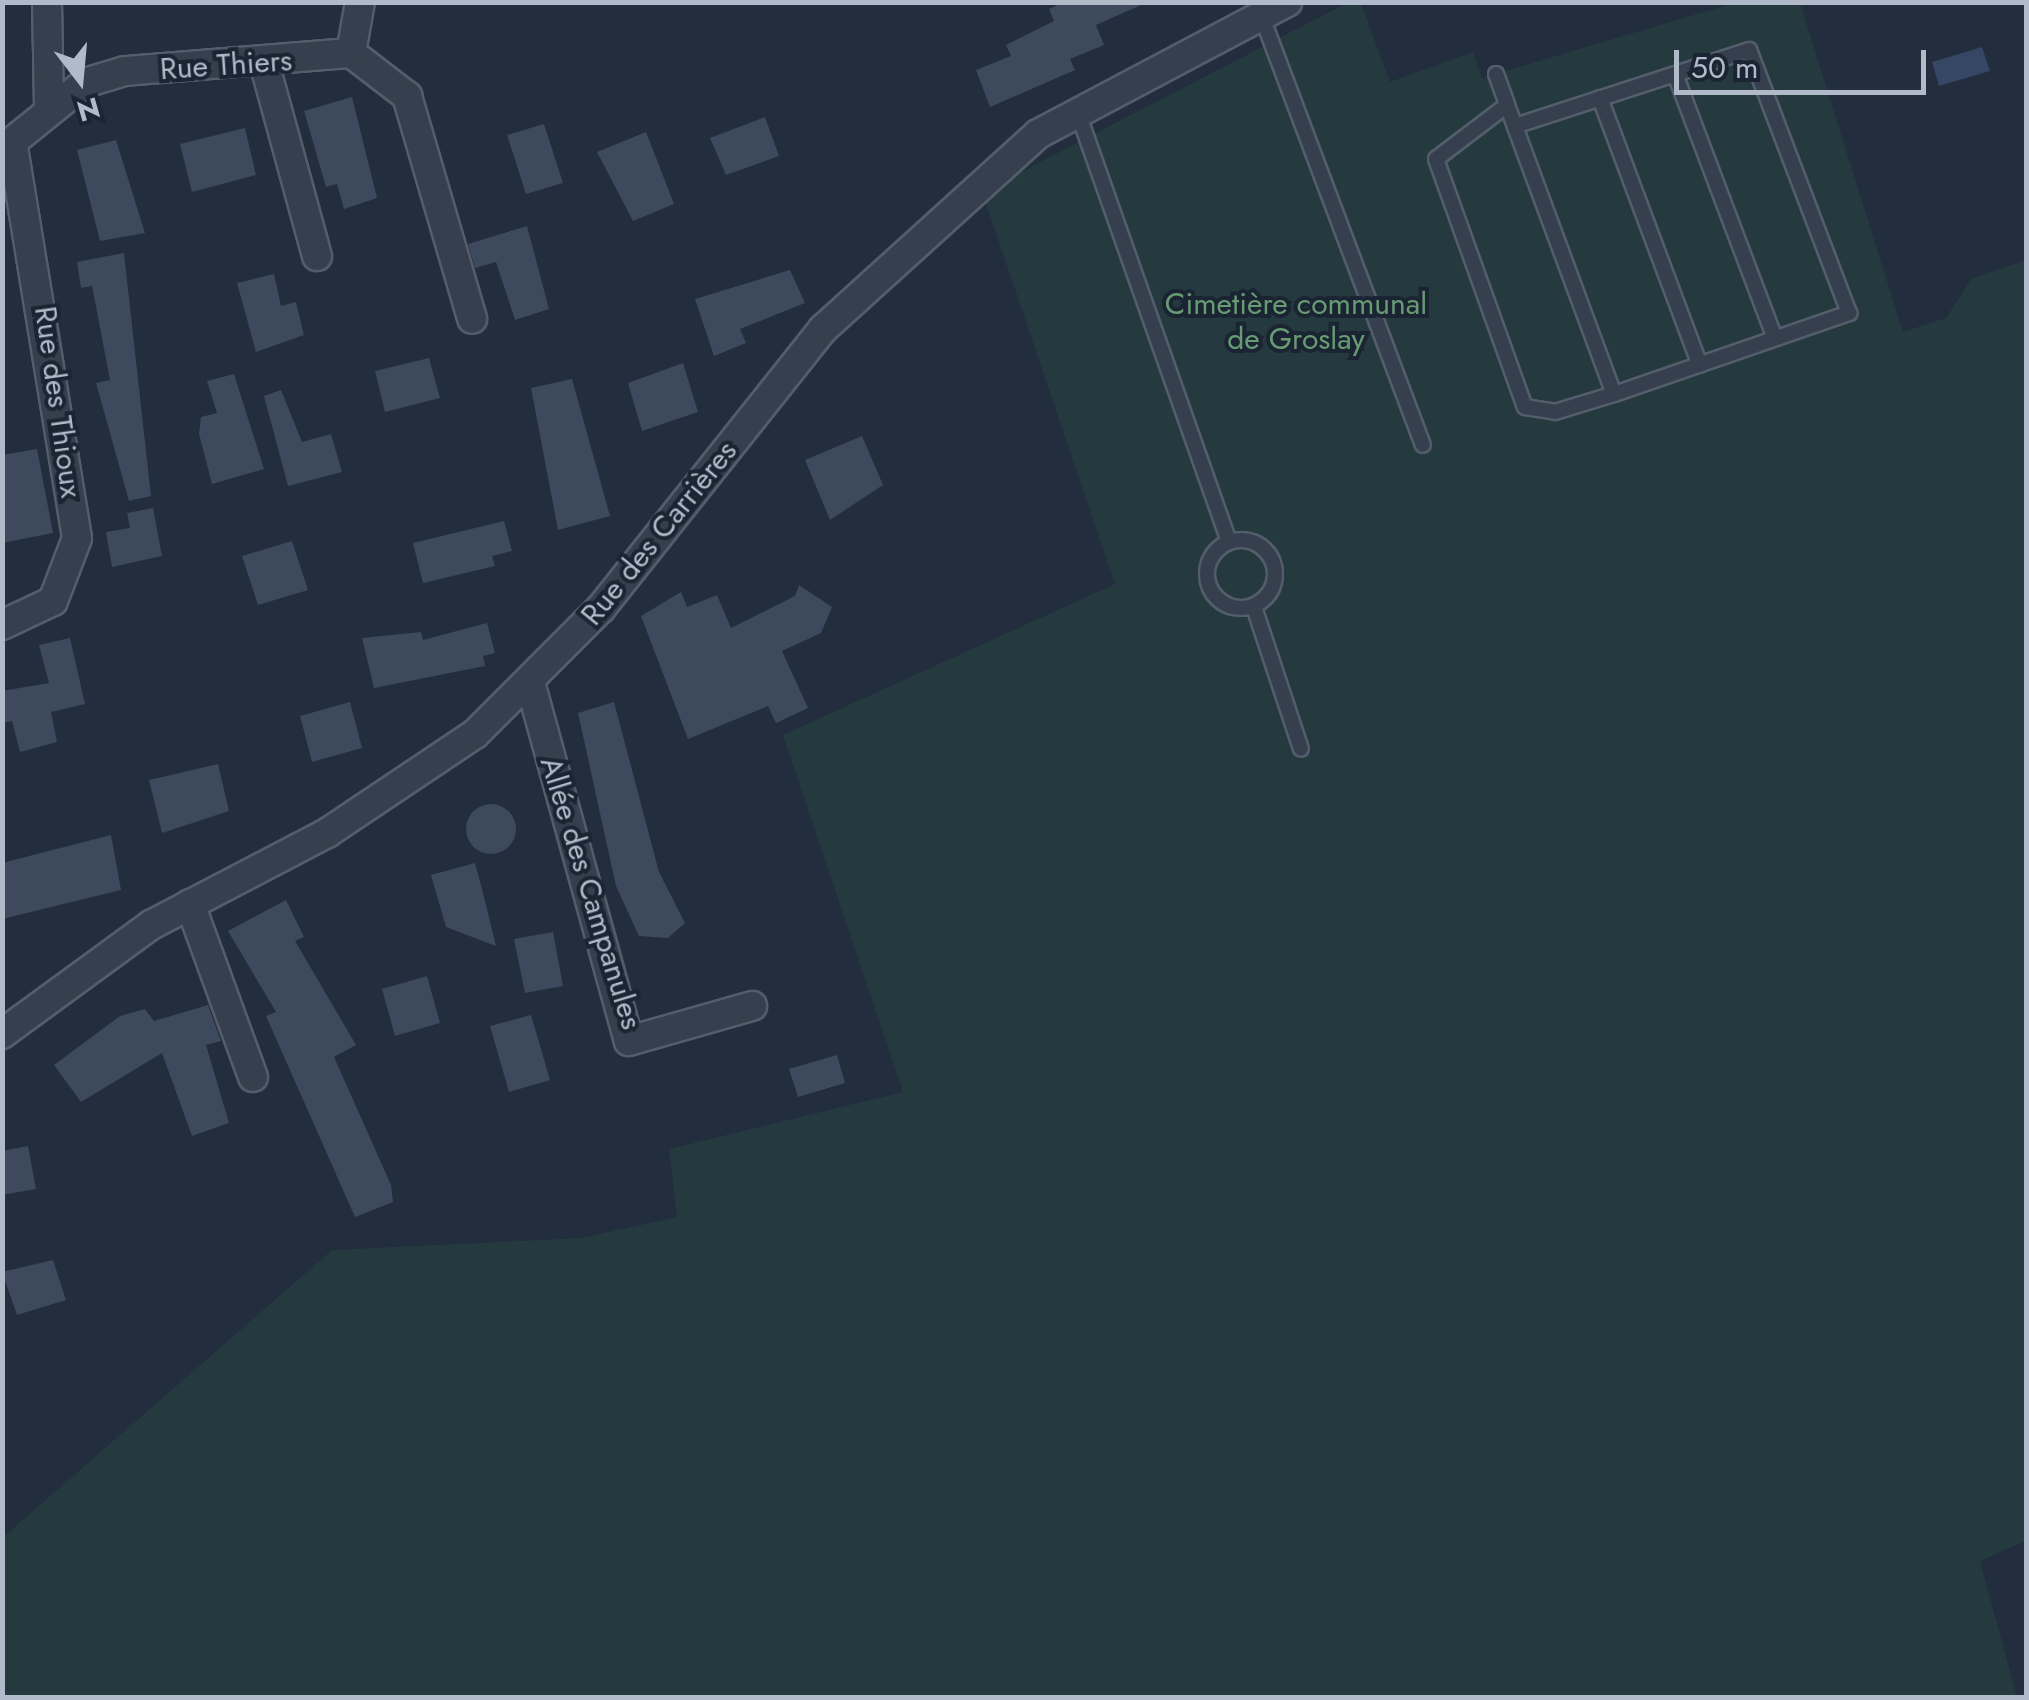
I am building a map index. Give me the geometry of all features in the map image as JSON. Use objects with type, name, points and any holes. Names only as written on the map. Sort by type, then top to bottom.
[{"type":"street","points":[[47,2],[49,110]]},
{"type":"street","points":[[360,2],[351,53],[407,96],[472,318]]},
{"type":"street","name":"Rue des Carrières","points":[[2,1034],[190,904],[327,833],[531,686],[823,330],[1038,134],[1288,2]]},
{"type":"street","name":"Rue Thiers","points":[[7,143],[85,83],[125,72],[265,66],[351,53]]},
{"type":"street","points":[[265,66],[317,256]]},
{"type":"street","name":"Rue des Thioux","points":[[2,625],[54,601],[77,538],[7,143]]},
{"type":"street","name":"Allée des Campanules","points":[[531,686],[629,1041],[752,1006]]},
{"type":"street","points":[[190,904],[252,1077]]},
{"type":"lane","points":[[1262,17],[1423,446]]},
{"type":"lane","points":[[1507,104],[1436,159],[1525,407],[1554,412],[1849,313],[1749,50],[1515,126]]},
{"type":"lane","points":[[1496,74],[1614,394]]},
{"type":"lane","points":[[1675,74],[1776,338]]},
{"type":"lane","points":[[1600,98],[1700,365]]},
{"type":"lane","points":[[1078,113],[1228,538]]},
{"type":"lane","points":[[1246,537],[1270,567],[1272,592],[1255,610],[1220,600],[1208,560],[1228,538],[1246,537]]},
{"type":"lane","points":[[1255,610],[1301,748]]},
{"type":"green space","name":"Cimetière communal de Groslay","points":[[1347,3],[1361,3],[1390,82],[1473,52],[1482,78],[1734,3],[1800,3],[1903,332],[1946,318],[1971,279],[2026,260],[2026,1541],[1980,1561],[2017,1697],[3,1697],[2,1538],[332,1250],[581,1238],[677,1217],[669,1149],[903,1092],[783,735],[1115,584],[982,192]]},
{"type":"water","points":[[1982,47],[1990,71],[1939,86],[1932,62]]},
{"type":"building","points":[[1064,2],[1148,2],[1096,25],[1104,45],[1070,59],[1075,70],[990,107],[976,70],[1011,56],[1006,45],[1054,21],[1049,9]]},
{"type":"building","points":[[352,97],[377,198],[344,209],[337,184],[326,187],[304,111]]},
{"type":"building","points":[[765,117],[779,156],[726,175],[710,138]]},
{"type":"building","points":[[544,124],[563,183],[526,194],[507,135]]},
{"type":"building","points":[[245,128],[256,175],[192,192],[180,144]]},
{"type":"building","points":[[646,132],[674,204],[633,221],[597,152]]},
{"type":"building","points":[[116,140],[145,233],[100,241],[77,150]]},
{"type":"building","points":[[527,226],[549,309],[515,320],[496,262],[475,268],[468,244]]},
{"type":"building","points":[[124,253],[151,496],[129,501],[96,383],[110,380],[92,286],[81,288],[77,262]]},
{"type":"building","points":[[790,270],[805,303],[740,329],[746,343],[714,356],[695,299]]},
{"type":"building","points":[[274,274],[281,306],[296,302],[304,335],[256,352],[237,283]]},
{"type":"building","points":[[429,358],[440,398],[385,412],[375,371]]},
{"type":"building","points":[[683,363],[698,412],[642,431],[628,383]]},
{"type":"building","points":[[234,374],[264,469],[212,484],[199,434],[201,417],[217,413],[207,381]]},
{"type":"building","points":[[572,379],[610,516],[558,530],[531,388]]},
{"type":"building","points":[[281,390],[302,442],[331,434],[342,472],[288,486],[264,396]]},
{"type":"building","points":[[862,436],[883,485],[830,520],[805,460]]},
{"type":"building","points":[[37,449],[53,533],[2,543],[2,455]]},
{"type":"building","points":[[153,508],[162,556],[112,567],[106,532],[130,528],[127,513]]},
{"type":"building","points":[[504,521],[512,551],[492,556],[495,566],[423,583],[413,543]]},
{"type":"building","points":[[292,541],[308,590],[258,605],[242,556]]},
{"type":"building","points":[[799,585],[832,607],[821,633],[782,651],[808,708],[776,723],[768,706],[688,739],[641,616],[681,592],[687,607],[717,595],[731,628],[795,596]]},
{"type":"building","points":[[487,623],[495,653],[483,656],[485,666],[374,688],[362,638],[421,632],[423,640]]},
{"type":"building","points":[[70,638],[85,704],[51,712],[57,742],[20,752],[12,721],[2,723],[2,691],[49,683],[39,645]]},
{"type":"building","points":[[350,702],[362,748],[312,762],[300,716]]},
{"type":"building","points":[[614,702],[659,872],[685,923],[668,938],[639,936],[616,886],[578,713]]},
{"type":"building","points":[[218,764],[229,811],[162,833],[149,780]]},
{"type":"building","points":[[491,804],[508,812],[516,829],[508,846],[491,854],[474,846],[466,829],[474,812]]},
{"type":"building","points":[[111,835],[121,890],[2,919],[2,863]]},
{"type":"building","points":[[475,863],[496,946],[446,927],[431,875]]},
{"type":"building","points":[[286,900],[304,937],[295,941],[356,1045],[334,1057],[391,1185],[393,1202],[355,1217],[266,1016],[276,1012],[228,931]]},
{"type":"building","points":[[553,932],[563,986],[525,993],[514,939]]},
{"type":"building","points":[[427,976],[440,1023],[395,1036],[382,989]]},
{"type":"building","points":[[208,1005],[221,1041],[206,1045],[229,1123],[192,1136],[162,1053],[81,1102],[54,1065],[120,1016],[145,1009],[154,1021]]},
{"type":"building","points":[[531,1015],[550,1080],[509,1092],[490,1026]]},
{"type":"building","points":[[837,1055],[845,1083],[798,1097],[789,1069]]},
{"type":"building","points":[[28,1146],[36,1189],[2,1195],[2,1151]]},
{"type":"building","points":[[53,1260],[66,1300],[17,1315],[2,1272]]}]
